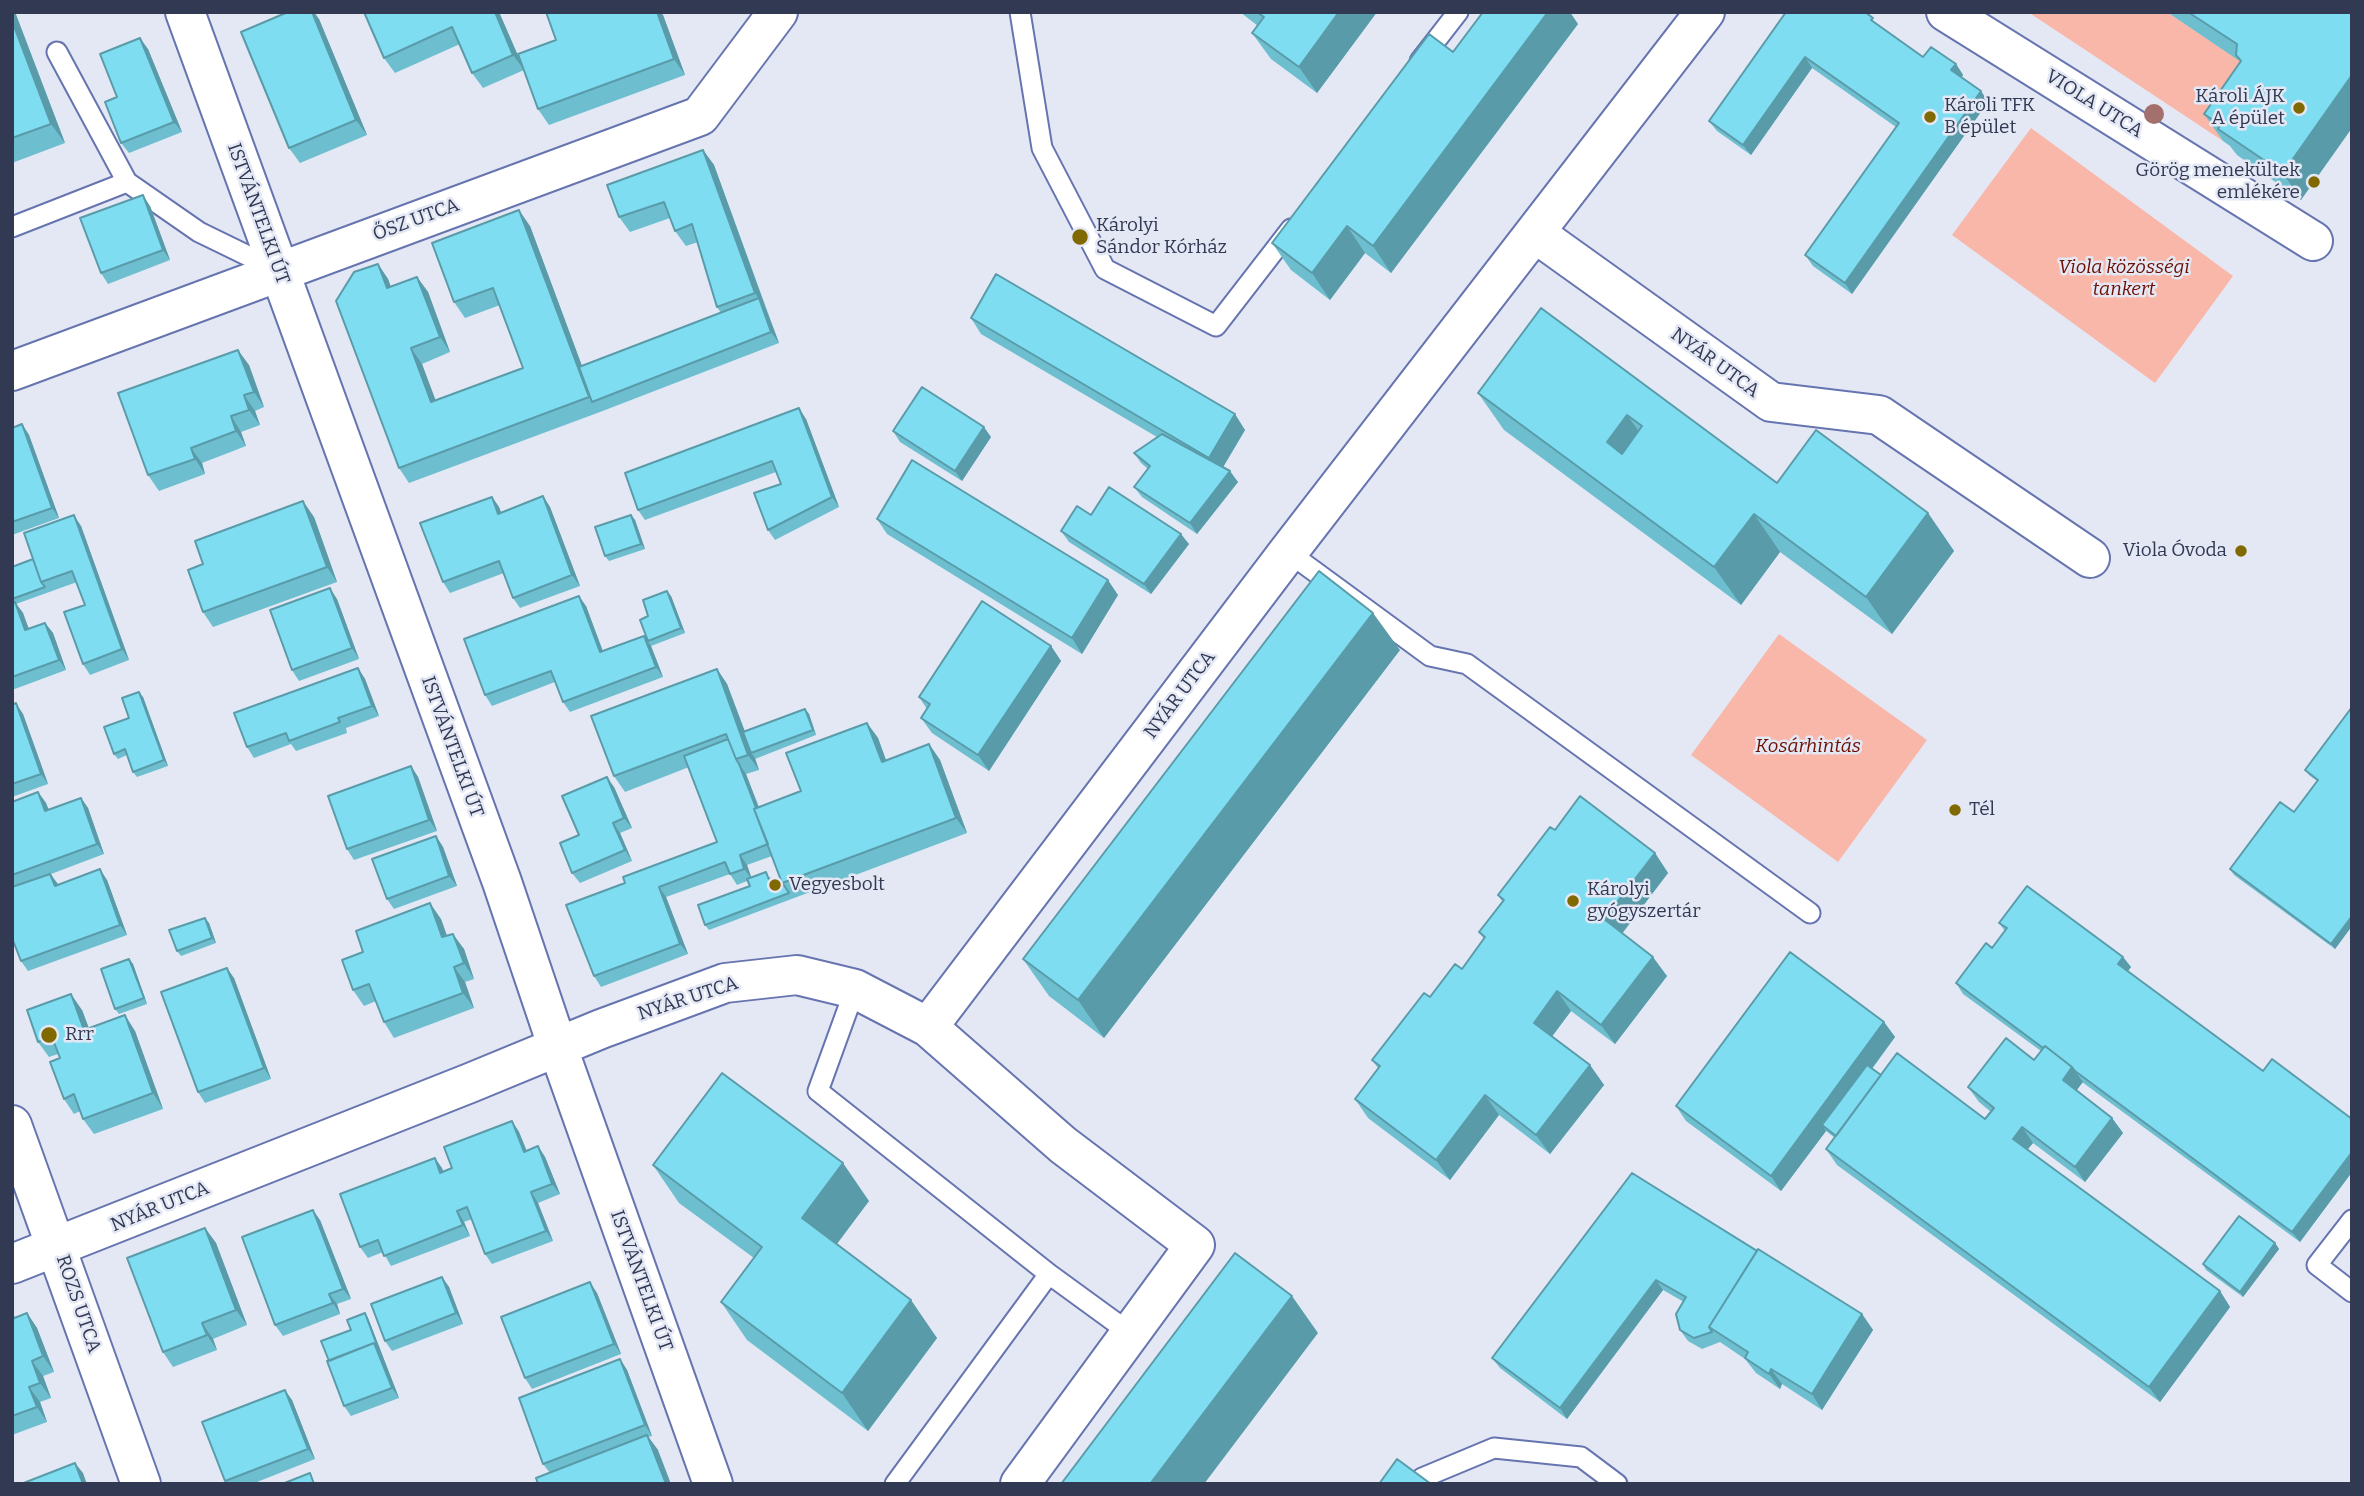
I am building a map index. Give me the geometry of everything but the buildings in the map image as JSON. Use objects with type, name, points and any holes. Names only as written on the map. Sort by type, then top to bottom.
[{"type":"street","name":"ISTVÁNTELKI ÚT","points":[[184,12],[502,883],[713,1484]]},
{"type":"street","name":"ŐSZ UTCA","points":[[12,371],[700,116],[778,12]]},
{"type":"street","name":"NYÁR UTCA","points":[[12,1264],[58,1248],[601,1029],[725,983],[797,975],[855,989],[928,1027],[1288,552],[1705,12]]},
{"type":"street","name":"VIOLA UTCA","points":[[1946,12],[2313,241]]},
{"type":"street","name":"NYÁR UTCA","points":[[1535,233],[1771,402],[1879,415],[2090,558]]},
{"type":"street","points":[[928,1027],[1063,1145],[1195,1245],[1020,1484]]},
{"type":"street","name":"ROZS UTCA","points":[[12,1125],[141,1484]]},
{"type":"lane","points":[[1020,12],[1042,148],[1105,269],[1216,326],[1300,218]]},
{"type":"lane","points":[[1408,77],[1458,12]]},
{"type":"lane","points":[[57,52],[127,182],[199,232],[278,271]]},
{"type":"lane","points":[[12,227],[127,182]]},
{"type":"lane","points":[[1288,552],[1430,656],[1467,664],[1810,913]]},
{"type":"lane","points":[[855,989],[818,1091],[1049,1274],[1130,1333]]},
{"type":"lane","points":[[2352,1220],[2317,1265],[2352,1292]]},
{"type":"lane","points":[[895,1484],[1049,1274]]},
{"type":"lane","points":[[1418,1484],[1422,1478],[1494,1448],[1581,1457],[1617,1484]]},
{"type":"green space","points":[[2028,12],[2167,12],[2255,71],[2260,87],[2223,141]]},
{"type":"green space","name":"Viola közösségi tankert","points":[[2031,128],[2233,276],[2155,383],[1952,235]]},
{"type":"green space","name":"Kosárhintás","points":[[1779,634],[1927,740],[1838,862],[1691,755]]},
{"type":"place","name":"Károli ÁJK A épület","points":[[2299,108]]},
{"type":"place","name":"Károli TFK B épület","points":[[1930,117]]},
{"type":"place","name":"Görög menekültek emlékére","points":[[2314,182]]},
{"type":"place","name":"Károlyi Sándor Kórház","points":[[1080,237]]},
{"type":"place","name":"Viola Óvoda","points":[[2241,551]]},
{"type":"place","name":"Tél","points":[[1955,810]]},
{"type":"place","name":"Vegyesbolt","points":[[775,885]]},
{"type":"place","name":"Károlyi gyógyszertár","points":[[1573,901]]},
{"type":"place","name":"Rrr","points":[[49,1035]]}]
